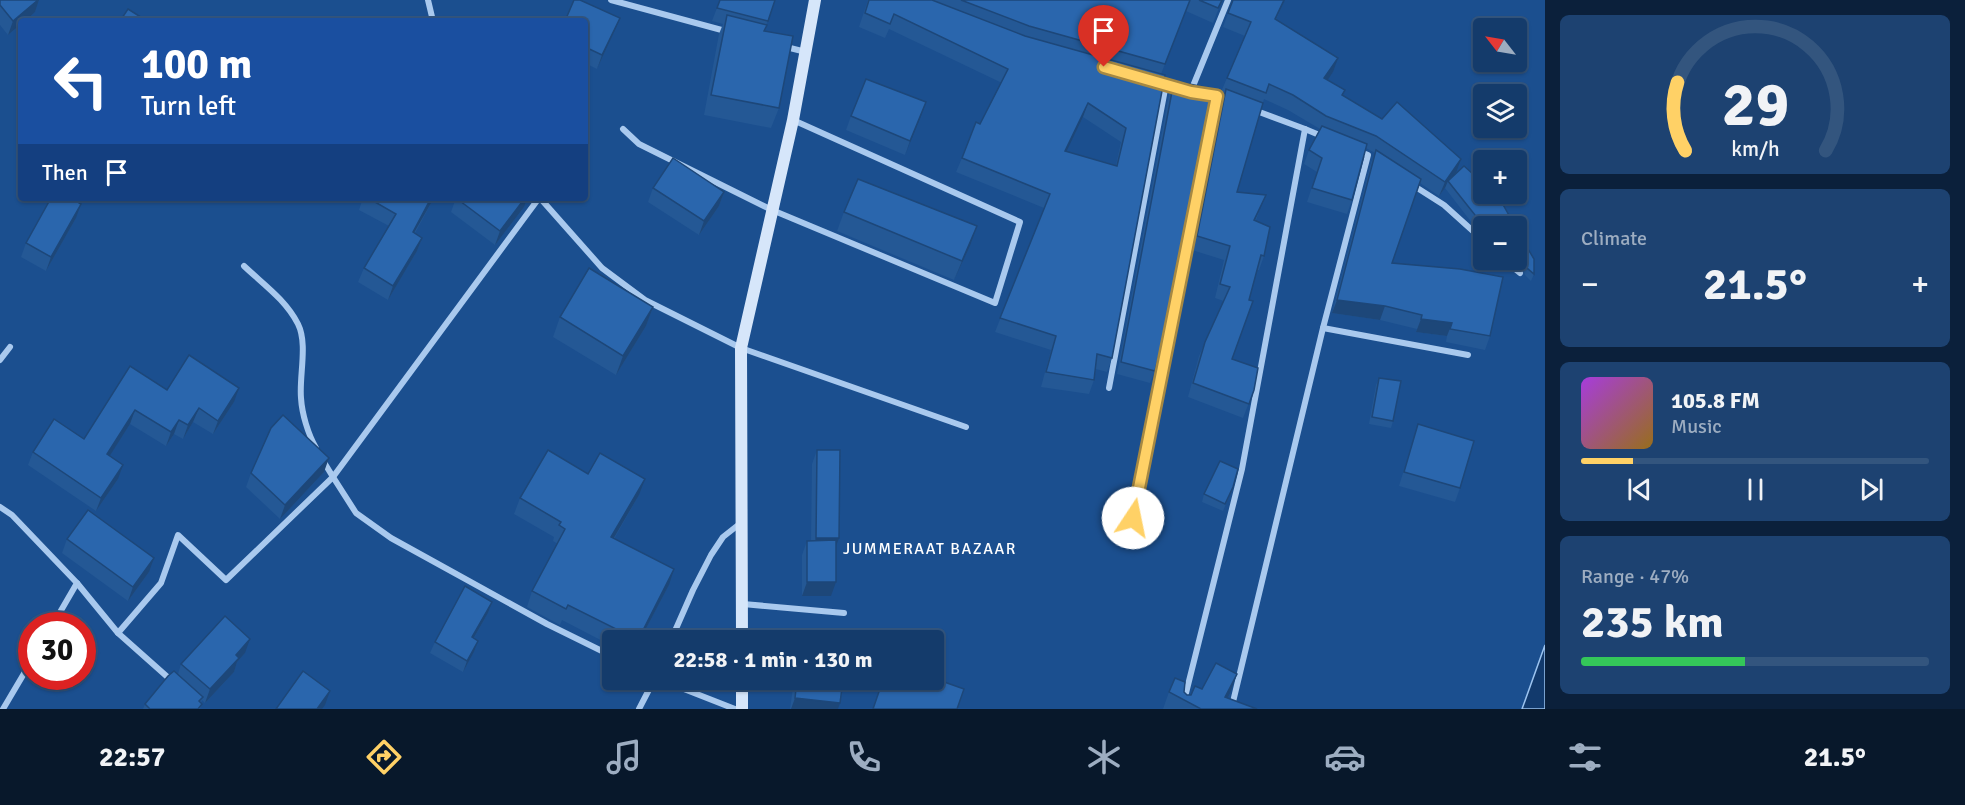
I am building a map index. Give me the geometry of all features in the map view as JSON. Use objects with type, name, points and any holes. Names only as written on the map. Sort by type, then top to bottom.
[{"type":"main road","points":[[742,630],[741,348],[793,120],[815,0]]},
{"type":"main road","points":[[742,690],[742,709]]},
{"type":"street","points":[[429,0],[432,18]]},
{"type":"street","points":[[611,0],[737,34]]},
{"type":"street","points":[[1191,92],[1228,0]]},
{"type":"street","points":[[772,43],[806,52]]},
{"type":"street","points":[[1155,81],[1191,92],[1217,96],[1239,104]]},
{"type":"street","points":[[1109,388],[1166,84]]},
{"type":"street","points":[[1133,518],[1217,96]]},
{"type":"street","points":[[1250,108],[1326,137]]},
{"type":"street","points":[[622,129],[639,144],[772,210],[995,303],[1020,222],[793,120]]},
{"type":"street","points":[[1182,709],[1242,469],[1305,129]]},
{"type":"street","points":[[1347,146],[1378,161]]},
{"type":"street","points":[[1232,706],[1323,328],[1368,155]]},
{"type":"street","points":[[1406,180],[1444,205],[1473,231]]},
{"type":"street","points":[[118,633],[161,583],[178,535],[226,580],[333,477],[538,201]]},
{"type":"street","points":[[543,201],[602,268],[645,300],[741,348],[966,428]]},
{"type":"street","points":[[244,266],[288,306],[300,326],[303,349],[301,399],[305,420],[312,442],[356,513],[391,538],[547,624],[602,651]]},
{"type":"street","points":[[1516,270],[1520,273]]},
{"type":"street","points":[[1323,328],[1468,355]]},
{"type":"street","points":[[0,360],[10,347]]},
{"type":"street","points":[[0,507],[12,515],[76,583],[118,633],[178,686]]},
{"type":"street","points":[[675,630],[711,555],[723,537],[743,521]]},
{"type":"street","points":[[60,612],[76,583]]},
{"type":"street","points":[[743,604],[844,613]]},
{"type":"street","points":[[3,709],[18,684]]},
{"type":"street","points":[[639,709],[649,690]]},
{"type":"street","points":[[687,690],[735,709]]},
{"type":"water","points":[[1545,645],[1545,709],[1522,709]]},
{"type":"building","points":[[0,0],[38,0],[13,21],[0,5]]},
{"type":"building","points":[[574,0],[580,0],[620,18],[602,55],[588,48],[588,18],[566,18]]},
{"type":"building","points":[[720,0],[775,0],[768,21],[717,8]]},
{"type":"building","points":[[869,0],[932,0],[1025,36],[1165,75],[1112,358],[1097,354],[1094,380],[1046,372],[1056,336],[1000,318],[1050,194],[962,158],[976,122],[980,124],[1008,69],[894,14],[890,24],[865,13]],"holes":[[[1088,103],[1126,128],[1117,166],[1065,151]]]},
{"type":"building","points":[[961,0],[1190,0],[1165,64],[1029,26]]},
{"type":"building","points":[[1199,0],[1222,0],[1218,8]]},
{"type":"building","points":[[1233,0],[1284,0],[1275,19],[1338,58],[1324,78],[1345,90],[1342,95],[1382,119],[1397,102],[1461,159],[1445,182],[1376,136],[1326,116],[1293,95],[1269,84],[1266,93],[1227,78],[1251,22],[1228,13]]},
{"type":"building","points":[[128,9],[142,18],[122,18]]},
{"type":"building","points":[[727,15],[767,25],[764,31],[793,36],[779,108],[711,95]]},
{"type":"building","points":[[866,79],[926,102],[910,141],[851,116]]},
{"type":"building","points":[[1174,81],[1215,89],[1167,324],[1155,371],[1121,362]]},
{"type":"building","points":[[1226,89],[1263,103],[1237,192],[1266,195],[1254,220],[1270,227],[1264,256],[1261,255],[1249,300],[1253,301],[1232,359],[1258,368],[1249,404],[1193,383],[1205,342],[1230,287],[1220,284],[1230,246],[1197,236]]},
{"type":"building","points":[[1322,126],[1367,144],[1352,200],[1312,188],[1322,158],[1309,150]]},
{"type":"building","points":[[1376,150],[1421,179],[1392,263],[1460,269],[1503,277],[1490,336],[1450,329],[1452,323],[1421,319],[1422,315],[1385,306],[1337,300]]},
{"type":"building","points":[[673,158],[724,192],[704,221],[653,188]]},
{"type":"building","points":[[1464,166],[1473,174],[1473,204],[1503,204],[1509,216],[1476,216],[1448,181]]},
{"type":"building","points":[[858,179],[977,226],[962,261],[844,212]]},
{"type":"building","points":[[49,201],[76,201],[81,204],[51,257],[26,243]]},
{"type":"building","points":[[373,201],[429,201],[413,232],[422,238],[393,286],[364,268],[396,214]]},
{"type":"building","points":[[460,201],[523,201],[500,231]]},
{"type":"building","points":[[1527,247],[1534,259],[1534,274],[1527,268]]},
{"type":"building","points":[[589,268],[653,307],[623,356],[560,317]]},
{"type":"building","points":[[189,355],[239,388],[218,421],[199,408],[188,425],[179,420],[171,432],[135,410],[107,454],[123,465],[101,498],[33,452],[54,419],[84,439],[130,366],[167,390]]},
{"type":"building","points":[[1379,378],[1401,381],[1393,421],[1372,417]]},
{"type":"building","points":[[283,415],[329,458],[285,505],[251,473],[271,428]]},
{"type":"building","points":[[1418,424],[1474,441],[1460,488],[1404,472]]},
{"type":"building","points":[[548,450],[588,474],[600,453],[645,479],[611,537],[674,569],[643,630],[618,630],[568,605],[566,609],[532,591],[565,529],[559,525],[561,522],[520,498]]},
{"type":"building","points":[[817,450],[840,450],[839,538],[816,538]]},
{"type":"building","points":[[1220,461],[1238,469],[1225,504],[1204,494]]},
{"type":"building","points":[[88,510],[154,558],[133,587],[67,539]]},
{"type":"building","points":[[836,540],[836,582],[807,582],[807,541]]},
{"type":"building","points":[[465,586],[492,602],[472,637],[478,641],[467,661],[435,642]]},
{"type":"building","points":[[225,616],[250,639],[236,655],[239,658],[210,689],[181,664]]},
{"type":"building","points":[[1216,663],[1237,674],[1225,697],[1257,709],[1201,709],[1169,692],[1175,678],[1185,682],[1184,692],[1187,695],[1191,695],[1195,686],[1202,689]]},
{"type":"building","points":[[174,671],[203,697],[199,701],[202,704],[198,709],[150,709],[145,704]]},
{"type":"building","points":[[303,671],[330,691],[317,709],[276,709]]},
{"type":"building","points":[[944,682],[964,689],[957,709],[873,709],[880,690],[944,690]]},
{"type":"building","points":[[796,690],[842,690],[840,703],[795,698]]},
{"type":"district","name":"JUMMERAAT BAZAAR","points":[[930,549]]},
{"type":"route","points":[[1104,67],[1191,92],[1217,96],[1133,518]]}]
